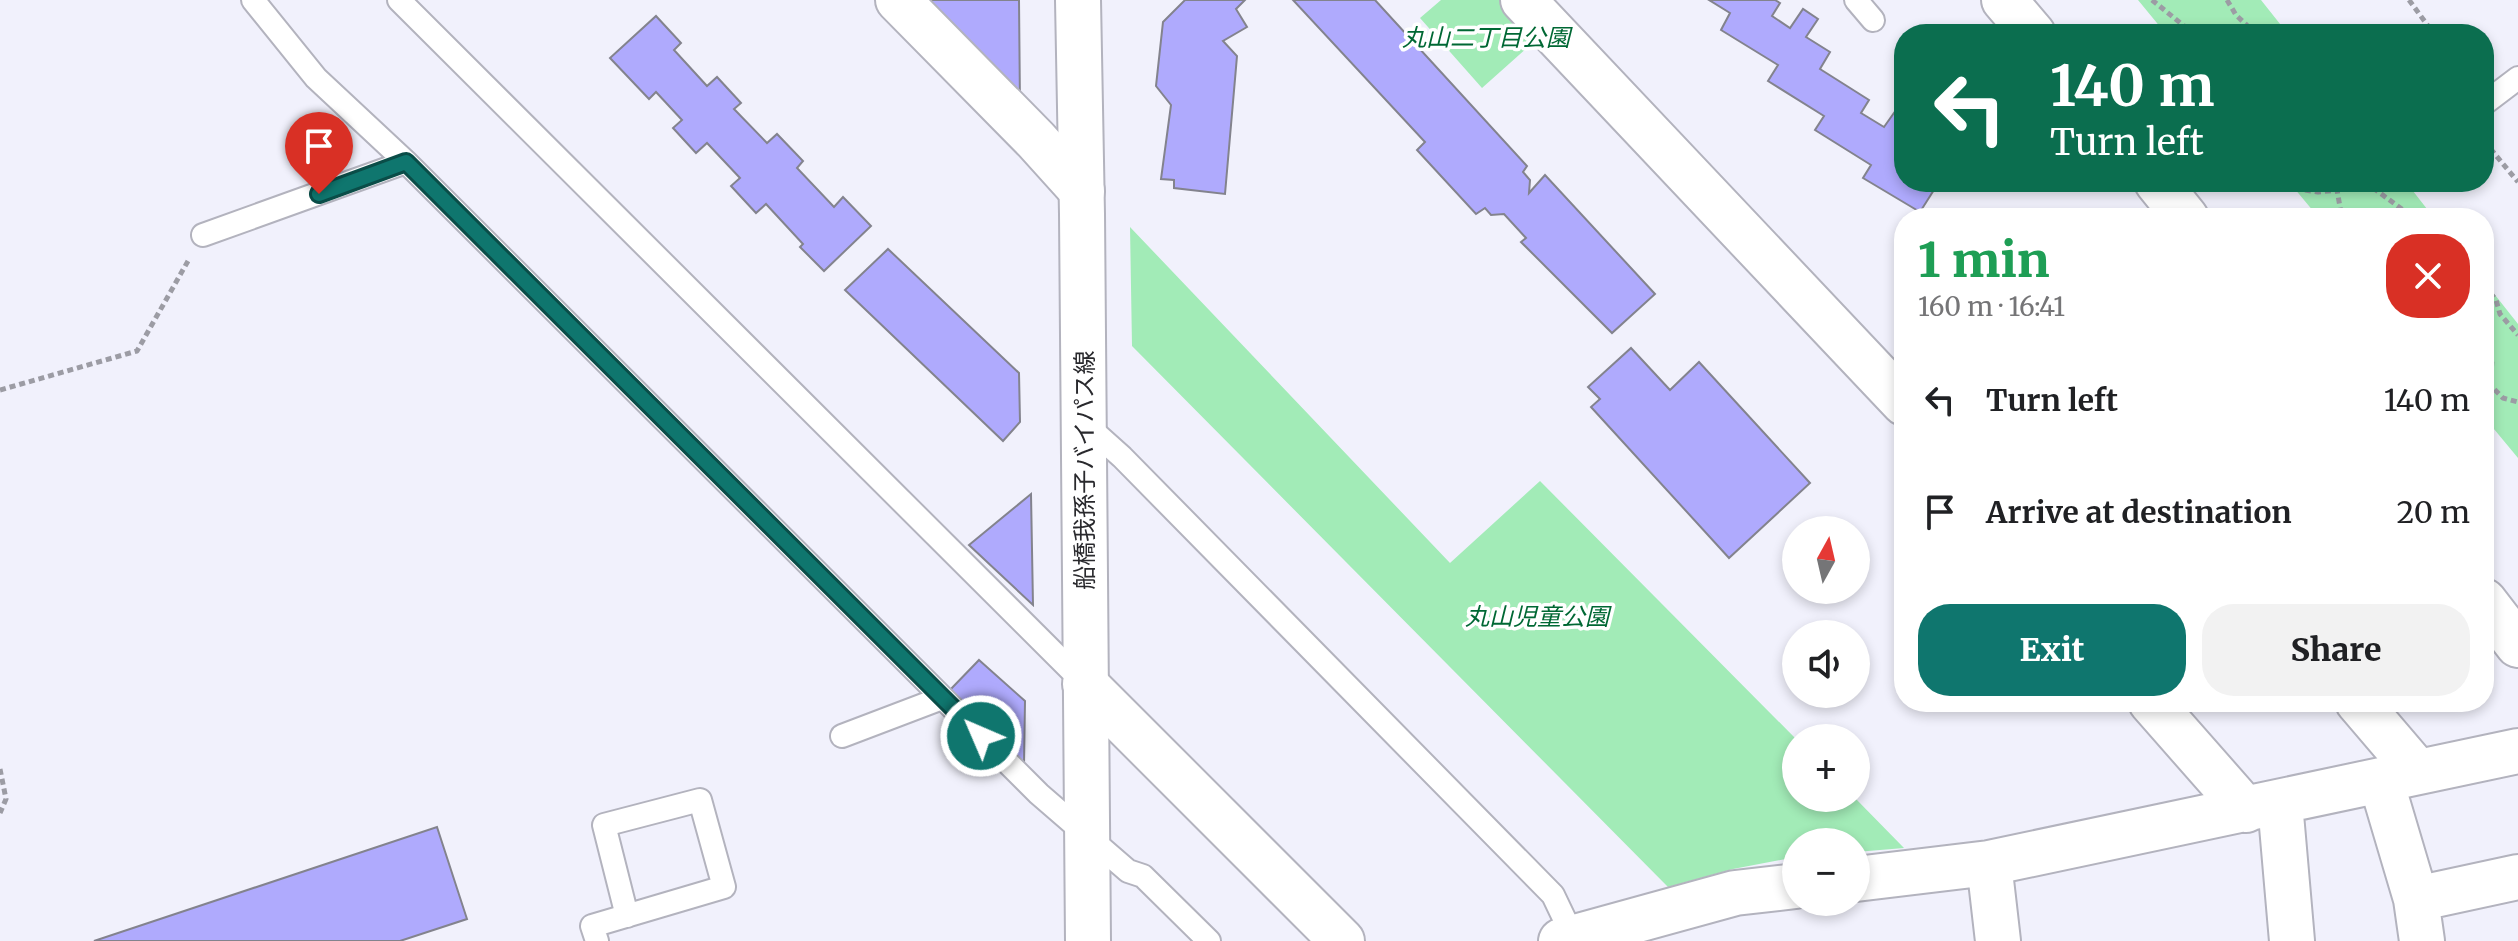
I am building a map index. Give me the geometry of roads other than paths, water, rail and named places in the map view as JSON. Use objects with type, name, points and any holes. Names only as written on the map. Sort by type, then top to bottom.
[{"type":"street","points":[[898,0],[1082,191]]},
{"type":"street","name":"船橋我孫子バイパス線","points":[[1078,0],[1088,941]]},
{"type":"street","points":[[1523,0],[1894,392]]},
{"type":"street","points":[[2004,0],[2024,24]]},
{"type":"street","points":[[2165,192],[2178,208]]},
{"type":"street","points":[[2494,614],[2518,645]]},
{"type":"street","points":[[1085,684],[1342,941]]},
{"type":"street","points":[[2162,712],[2263,807],[2292,941]]},
{"type":"street","points":[[2364,712],[2399,776],[2422,941]]},
{"type":"street","points":[[1870,877],[1989,863],[2518,751]]},
{"type":"street","points":[[1989,863],[1998,941]]},
{"type":"street","points":[[2416,899],[2518,877]]},
{"type":"street","points":[[1570,939],[1735,893],[1782,888]]},
{"type":"lane","points":[[253,0],[316,78],[406,162],[1039,794],[1128,871],[1143,876],[1209,941]]},
{"type":"lane","points":[[399,0],[1085,684]]},
{"type":"lane","points":[[1856,0],[1873,20]]},
{"type":"lane","points":[[2494,96],[2518,78]]},
{"type":"lane","points":[[203,235],[406,162]]},
{"type":"lane","points":[[1083,423],[1133,468],[1553,895],[1570,939]]},
{"type":"lane","points":[[842,736],[942,698]]},
{"type":"lane","points":[[597,941],[592,926],[627,916],[724,887],[700,800],[604,825],[627,916]]},
{"type":"park label","name":"丸山二丁目公園","points":[[1486,37]]},
{"type":"park label","name":"丸山児童公園","points":[[1537,616]]}]
